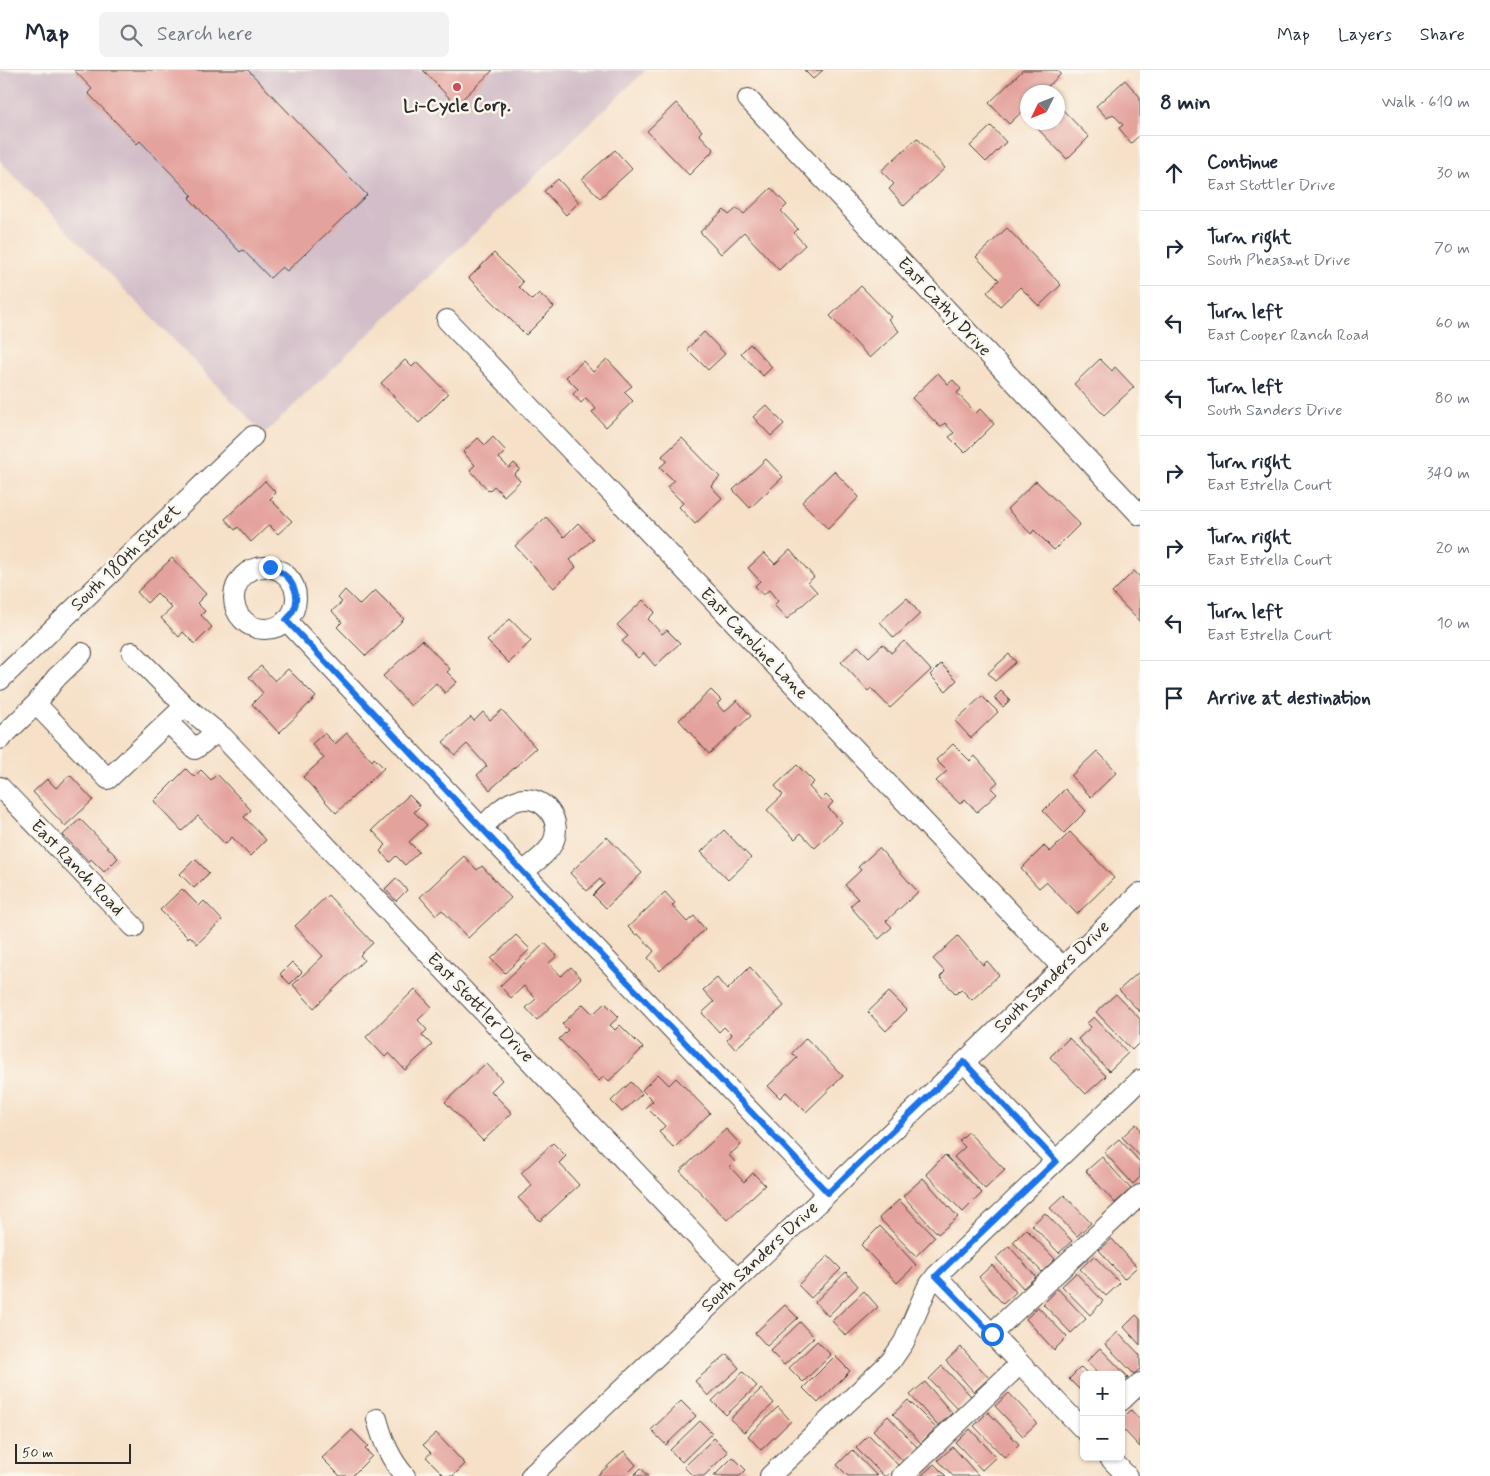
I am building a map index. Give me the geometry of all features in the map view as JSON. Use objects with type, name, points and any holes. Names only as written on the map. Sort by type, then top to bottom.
[{"type":"street","name":"East Cathy Drive","points":[[748,99],[1140,514]]},
{"type":"street","name":"East Caroline Lane","points":[[447,320],[1062,967]]},
{"type":"street","name":"South 180th Street","points":[[0,680],[253,436]]},
{"type":"street","points":[[286,620],[828,1193]]},
{"type":"street","name":"East Stottler Drive","points":[[132,652],[185,706],[220,734],[737,1279]]},
{"type":"street","points":[[0,739],[36,704],[56,678],[82,653]]},
{"type":"street","points":[[36,704],[108,779],[185,706]]},
{"type":"street","points":[[168,722],[195,749],[220,734]]},
{"type":"street","name":"East Ranch Road","points":[[0,787],[134,927]]},
{"type":"street","points":[[482,828],[503,808],[511,802],[520,799],[530,799],[539,802],[547,808],[553,816],[556,826],[555,837],[551,846],[523,872]]},
{"type":"street","name":"South Sanders Drive","points":[[531,1476],[1140,893]]},
{"type":"street","points":[[964,1062],[1056,1161]]},
{"type":"street","points":[[773,1475],[891,1361],[904,1342],[927,1288],[936,1276],[1140,1080]]},
{"type":"street","points":[[992,1334],[1140,1195]]},
{"type":"street","points":[[936,1276],[1080,1426]]},
{"type":"street","points":[[902,1476],[1020,1364]]},
{"type":"street","points":[[1125,1397],[1140,1383]]},
{"type":"street","points":[[377,1419],[382,1438],[393,1462],[405,1476]]},
{"type":"street","points":[[1113,1461],[1127,1476]]},
{"type":"shaded area","points":[[0,70],[646,70],[264,434],[0,161]]},
{"type":"building","points":[[74,70],[248,70],[367,195],[287,271],[282,267],[270,278],[243,250],[240,252],[189,198],[192,195],[140,141],[137,144],[88,93],[92,89]]},
{"type":"building","name":"Li-Cycle Corp.","points":[[423,70],[493,70],[456,105]]},
{"type":"building","points":[[804,70],[823,70],[813,79]]},
{"type":"building","points":[[1023,70],[1057,70],[1061,74],[1049,85],[1020,85],[1020,114],[1009,124],[989,103]]},
{"type":"building","points":[[1125,80],[1140,97],[1140,135],[1131,143],[1119,128],[1123,125],[1113,114],[1107,118],[1096,106]]},
{"type":"building","points":[[676,103],[702,131],[699,134],[714,150],[689,175],[647,131]]},
{"type":"building","points":[[1065,112],[1089,137],[1067,159],[1039,130],[1065,130]]},
{"type":"building","points":[[991,126],[1006,142],[986,162],[970,146]]},
{"type":"building","points":[[917,138],[945,168],[904,206],[889,189],[894,184],[881,171]]},
{"type":"building","points":[[615,150],[632,169],[600,198],[582,179]]},
{"type":"building","points":[[558,179],[579,202],[566,215],[544,191]]},
{"type":"building","points":[[771,188],[787,205],[781,211],[798,229],[794,233],[805,245],[779,270],[744,232],[721,254],[700,232],[724,210],[729,215],[737,208],[744,214]]},
{"type":"building","points":[[1007,228],[1061,285],[1039,306],[1020,287],[1000,306],[987,292],[999,280],[976,257]]},
{"type":"building","points":[[494,253],[523,282],[519,287],[532,300],[539,293],[554,307],[526,335],[469,278]]},
{"type":"building","points":[[861,286],[891,317],[888,319],[899,331],[870,358],[830,316]]},
{"type":"building","points":[[704,332],[725,354],[708,370],[687,349]]},
{"type":"building","points":[[750,344],[772,367],[763,376],[741,353]]},
{"type":"building","points":[[607,359],[632,386],[624,392],[633,401],[606,427],[592,412],[596,409],[586,398],[581,403],[573,394],[578,389],[566,377],[583,361],[593,372]]},
{"type":"building","points":[[1100,359],[1112,371],[1115,367],[1134,387],[1104,415],[1074,384]]},
{"type":"building","points":[[405,360],[412,367],[417,362],[448,394],[419,423],[381,383]]},
{"type":"building","points":[[938,373],[948,384],[953,380],[961,389],[957,393],[976,413],[980,409],[994,424],[965,453],[949,437],[954,433],[945,423],[940,427],[912,398]]},
{"type":"building","points":[[766,405],[784,424],[771,436],[753,417]]},
{"type":"building","points":[[493,437],[506,451],[499,458],[509,468],[514,463],[520,469],[514,474],[520,481],[504,496],[494,486],[489,491],[470,470],[475,465],[463,452],[478,438],[485,445]]},
{"type":"building","points":[[682,438],[720,477],[711,486],[722,498],[695,524],[679,507],[683,503],[667,487],[674,481],[660,467],[667,461],[662,456]]},
{"type":"building","points":[[766,459],[783,477],[750,508],[733,490]]},
{"type":"building","points":[[834,471],[859,497],[828,529],[802,502]]},
{"type":"building","points":[[265,481],[276,493],[270,499],[292,521],[278,534],[269,525],[251,542],[238,527],[235,530],[225,519]]},
{"type":"building","points":[[1036,481],[1080,524],[1054,550],[1034,530],[1031,534],[1007,509]]},
{"type":"building","points":[[546,517],[564,537],[578,523],[593,539],[570,560],[576,567],[554,588],[515,546]]},
{"type":"building","points":[[790,550],[814,577],[808,582],[817,592],[787,619],[774,605],[778,601],[769,590],[763,595],[755,586],[760,581],[748,568],[764,553],[775,564]]},
{"type":"building","points":[[172,558],[206,594],[197,603],[205,611],[201,615],[212,627],[195,644],[183,632],[179,637],[161,618],[172,608],[157,593],[147,603],[137,592]]},
{"type":"building","points":[[1134,571],[1140,577],[1140,622],[1112,593]]},
{"type":"building","points":[[345,590],[360,605],[375,590],[404,619],[366,656],[337,627],[342,622],[332,611],[342,602],[338,598]]},
{"type":"building","points":[[907,598],[920,614],[894,638],[880,622]]},
{"type":"building","points":[[643,600],[655,612],[648,619],[662,634],[667,630],[680,643],[655,666],[644,653],[638,658],[622,641],[628,636],[617,625]]},
{"type":"building","points":[[510,619],[531,641],[509,663],[487,641]]},
{"type":"building","points":[[422,640],[450,669],[447,672],[457,682],[445,693],[436,683],[411,706],[383,676]]},
{"type":"building","points":[[904,641],[931,670],[890,708],[871,688],[868,691],[841,662],[858,646],[869,657],[883,644],[891,653]]},
{"type":"building","points":[[1009,654],[1016,662],[995,681],[988,673]]},
{"type":"building","points":[[941,664],[957,680],[946,691],[930,675]]},
{"type":"building","points":[[261,666],[275,681],[288,669],[316,697],[279,733],[252,704],[263,693],[249,677]]},
{"type":"building","points":[[711,690],[721,700],[717,704],[724,712],[737,700],[751,716],[709,754],[679,720]]},
{"type":"building","points":[[1001,691],[1010,700],[1003,707],[994,698]]},
{"type":"building","points":[[982,696],[998,712],[971,738],[955,721]]},
{"type":"building","points":[[502,710],[536,748],[490,790],[477,775],[487,766],[467,744],[455,755],[443,742],[471,717],[474,721],[483,712],[490,720]]},
{"type":"building","points":[[324,733],[335,744],[347,733],[372,761],[374,758],[384,768],[336,813],[303,777],[324,758],[312,744]]},
{"type":"building","points":[[953,744],[970,761],[975,756],[998,782],[991,788],[997,794],[977,812],[965,799],[960,804],[936,781],[947,771],[936,760]]},
{"type":"building","points":[[1097,751],[1117,772],[1091,797],[1071,776]]},
{"type":"building","points":[[797,765],[814,782],[809,787],[821,800],[826,795],[833,802],[828,808],[842,822],[815,848],[801,833],[795,839],[767,810],[783,795],[775,786]]},
{"type":"building","points":[[186,769],[194,777],[201,770],[211,780],[217,774],[251,810],[244,817],[266,840],[250,856],[232,837],[225,844],[198,816],[182,831],[154,801]]},
{"type":"building","points":[[70,775],[93,800],[65,826],[33,792],[47,779],[56,788]]},
{"type":"building","points":[[1065,789],[1086,811],[1064,833],[1043,811]]},
{"type":"building","points":[[409,795],[420,806],[414,812],[427,825],[409,842],[419,852],[405,865],[396,856],[390,862],[380,851],[386,845],[372,830]]},
{"type":"building","points":[[80,819],[118,858],[104,872],[91,859],[89,862],[63,835]]},
{"type":"building","points":[[724,830],[751,858],[728,880],[701,852]]},
{"type":"building","points":[[1070,832],[1114,878],[1077,914],[1046,882],[1039,888],[1021,869],[1044,846],[1050,852]]},
{"type":"building","points":[[607,837],[642,873],[606,908],[593,895],[604,884],[600,879],[587,891],[570,873]]},
{"type":"building","points":[[879,848],[918,892],[886,921],[892,927],[879,939],[850,906],[858,899],[845,885],[861,870],[858,867]]},
{"type":"building","points":[[464,856],[477,870],[482,866],[511,898],[468,938],[442,910],[436,915],[420,897]]},
{"type":"building","points":[[195,859],[209,873],[194,888],[180,874]]},
{"type":"building","points":[[396,878],[407,890],[396,901],[385,889]]},
{"type":"building","points":[[182,889],[199,906],[204,901],[222,920],[197,944],[190,936],[188,938],[160,910]]},
{"type":"building","points":[[665,892],[675,903],[672,906],[687,922],[694,916],[705,929],[660,971],[648,958],[654,951],[638,934],[636,935],[628,927]]},
{"type":"building","points":[[328,895],[373,943],[360,955],[364,960],[314,1008],[293,985],[323,956],[295,926]]},
{"type":"building","points":[[516,935],[530,949],[505,973],[491,959]]},
{"type":"building","points":[[958,936],[983,965],[987,961],[999,975],[972,1000],[961,989],[956,994],[940,977],[945,972],[933,959]]},
{"type":"building","points":[[545,943],[557,956],[549,963],[561,976],[571,967],[581,978],[537,1020],[526,1008],[536,999],[524,986],[511,998],[500,986]]},
{"type":"building","points":[[292,962],[302,972],[290,984],[280,974]]},
{"type":"building","points":[[750,967],[784,1006],[735,1049],[727,1040],[732,1035],[724,1027],[719,1032],[702,1013],[714,1002],[703,990],[717,978],[727,990]]},
{"type":"building","points":[[1140,973],[1140,1012],[1119,990]]},
{"type":"building","points":[[415,989],[432,1007],[418,1020],[427,1030],[422,1035],[432,1045],[405,1070],[389,1053],[385,1057],[366,1037]]},
{"type":"building","points":[[889,992],[907,1010],[886,1031],[868,1012]]},
{"type":"building","points":[[1116,994],[1140,1019],[1140,1042],[1132,1050],[1096,1012]]},
{"type":"building","points":[[605,1003],[619,1017],[610,1025],[615,1030],[620,1025],[643,1048],[609,1081],[604,1076],[599,1081],[559,1039],[568,1030],[562,1024],[583,1004],[593,1014]]},
{"type":"building","points":[[1094,1017],[1128,1053],[1109,1071],[1078,1039],[1091,1027],[1087,1023]]},
{"type":"building","points":[[806,1038],[843,1076],[806,1112],[786,1092],[780,1098],[768,1086],[797,1058],[792,1053]]},
{"type":"building","points":[[1069,1038],[1106,1076],[1086,1094],[1050,1057]]},
{"type":"building","points":[[486,1063],[502,1080],[491,1091],[512,1113],[483,1141],[445,1102]]},
{"type":"building","points":[[658,1074],[669,1085],[676,1078],[710,1113],[674,1148],[659,1132],[665,1126],[646,1107],[653,1101],[642,1090]]},
{"type":"building","points":[[631,1082],[642,1094],[622,1112],[611,1101]]},
{"type":"building","points":[[1136,1124],[1140,1129],[1140,1156],[1122,1137]]},
{"type":"building","points":[[726,1129],[741,1145],[729,1155],[735,1162],[730,1167],[744,1182],[753,1173],[765,1185],[727,1220],[680,1171]]},
{"type":"building","points":[[968,1132],[1005,1170],[985,1189],[954,1157],[965,1147],[959,1141]]},
{"type":"building","points":[[1119,1139],[1140,1162],[1140,1177],[1133,1184],[1104,1152]]},
{"type":"building","points":[[553,1143],[566,1156],[559,1163],[579,1185],[540,1221],[518,1198],[532,1186],[521,1173]]},
{"type":"building","points":[[945,1155],[982,1193],[963,1212],[926,1174]]},
{"type":"building","points":[[1102,1157],[1131,1189],[1115,1203],[1086,1171]]},
{"type":"building","points":[[923,1178],[958,1217],[938,1234],[903,1196]]},
{"type":"building","points":[[1064,1195],[1091,1223],[1077,1236],[1050,1208]]},
{"type":"building","points":[[899,1200],[935,1237],[916,1256],[879,1218]]},
{"type":"building","points":[[1045,1213],[1072,1241],[1059,1253],[1032,1225]]},
{"type":"building","points":[[880,1226],[916,1265],[897,1283],[861,1245]]},
{"type":"building","points":[[1026,1229],[1055,1259],[1042,1272],[1013,1242]]},
{"type":"building","points":[[1112,1239],[1137,1267],[1124,1279],[1099,1250]]},
{"type":"building","points":[[1009,1246],[1036,1277],[1023,1288],[996,1258]]},
{"type":"building","points":[[828,1256],[841,1269],[811,1298],[798,1285]]},
{"type":"building","points":[[1094,1256],[1120,1283],[1106,1296],[1080,1269]]},
{"type":"building","points":[[992,1265],[1016,1292],[1003,1304],[979,1277]]},
{"type":"building","points":[[846,1272],[858,1286],[828,1316],[815,1302]]},
{"type":"building","points":[[1076,1273],[1103,1301],[1090,1315],[1062,1286]]},
{"type":"building","points":[[1058,1289],[1086,1319],[1071,1333],[1043,1304]]},
{"type":"building","points":[[864,1291],[878,1307],[846,1336],[832,1321]]},
{"type":"building","points":[[785,1305],[798,1318],[767,1346],[755,1333]]},
{"type":"building","points":[[1038,1307],[1067,1337],[1054,1350],[1026,1319]]},
{"type":"building","points":[[1136,1315],[1140,1319],[1140,1345],[1124,1327]]},
{"type":"building","points":[[800,1322],[814,1337],[784,1365],[770,1351]]},
{"type":"building","points":[[1118,1332],[1140,1355],[1140,1369],[1134,1374],[1105,1344]]},
{"type":"building","points":[[817,1341],[831,1355],[803,1382],[789,1368]]},
{"type":"building","points":[[961,1347],[989,1378],[974,1392],[946,1361]]},
{"type":"building","points":[[1100,1348],[1122,1371],[1096,1371],[1087,1361]]},
{"type":"building","points":[[727,1354],[739,1368],[708,1396],[695,1381]]},
{"type":"building","points":[[835,1356],[850,1371],[818,1403],[803,1388]]},
{"type":"building","points":[[942,1366],[971,1396],[958,1409],[929,1379]]},
{"type":"building","points":[[1081,1367],[1085,1371],[1080,1371],[1080,1390],[1069,1379]]},
{"type":"building","points":[[743,1372],[757,1386],[726,1415],[712,1401]]},
{"type":"building","points":[[925,1382],[952,1413],[938,1426],[910,1395]]},
{"type":"building","points":[[761,1389],[774,1403],[744,1432],[730,1419]]},
{"type":"building","points":[[1009,1393],[1037,1423],[1023,1436],[995,1406]]},
{"type":"building","points":[[908,1400],[936,1428],[921,1443],[893,1414]]},
{"type":"building","points":[[681,1401],[696,1416],[666,1445],[651,1430]]},
{"type":"building","points":[[778,1407],[791,1421],[761,1450],[748,1436]]},
{"type":"building","points":[[1131,1410],[1140,1420],[1140,1447],[1125,1431],[1125,1416]]},
{"type":"building","points":[[988,1412],[1019,1444],[1005,1458],[974,1426]]},
{"type":"building","points":[[888,1416],[918,1448],[904,1462],[873,1430]]},
{"type":"building","points":[[700,1421],[712,1433],[682,1462],[670,1450]]},
{"type":"building","points":[[970,1429],[996,1457],[982,1470],[956,1443]]},
{"type":"building","points":[[352,1430],[368,1446],[365,1449],[372,1456],[352,1476],[340,1476],[322,1458]]},
{"type":"building","points":[[436,1433],[465,1464],[453,1476],[445,1476],[426,1457],[431,1453],[423,1445]]},
{"type":"building","points":[[869,1435],[898,1465],[887,1476],[884,1476],[856,1448]]},
{"type":"building","points":[[714,1438],[728,1452],[704,1476],[693,1476],[684,1467]]},
{"type":"building","points":[[953,1447],[979,1476],[953,1476],[938,1460]]},
{"type":"building","points":[[852,1450],[877,1476],[848,1476],[837,1465]]},
{"type":"building","points":[[624,1451],[636,1465],[625,1476],[597,1476]]},
{"type":"building","points":[[733,1457],[746,1470],[740,1476],[714,1476]]},
{"type":"building","points":[[934,1464],[946,1476],[921,1476]]},
{"type":"building","points":[[641,1468],[648,1476],[633,1476]]},
{"type":"place","name":"Li-Cycle Corp.","points":[[457,87]]},
{"type":"route","points":[[270,567],[279,570],[287,576],[293,585],[296,595],[295,605],[291,615],[286,620],[828,1193],[964,1062],[1056,1161],[936,1276],[992,1334]]}]
